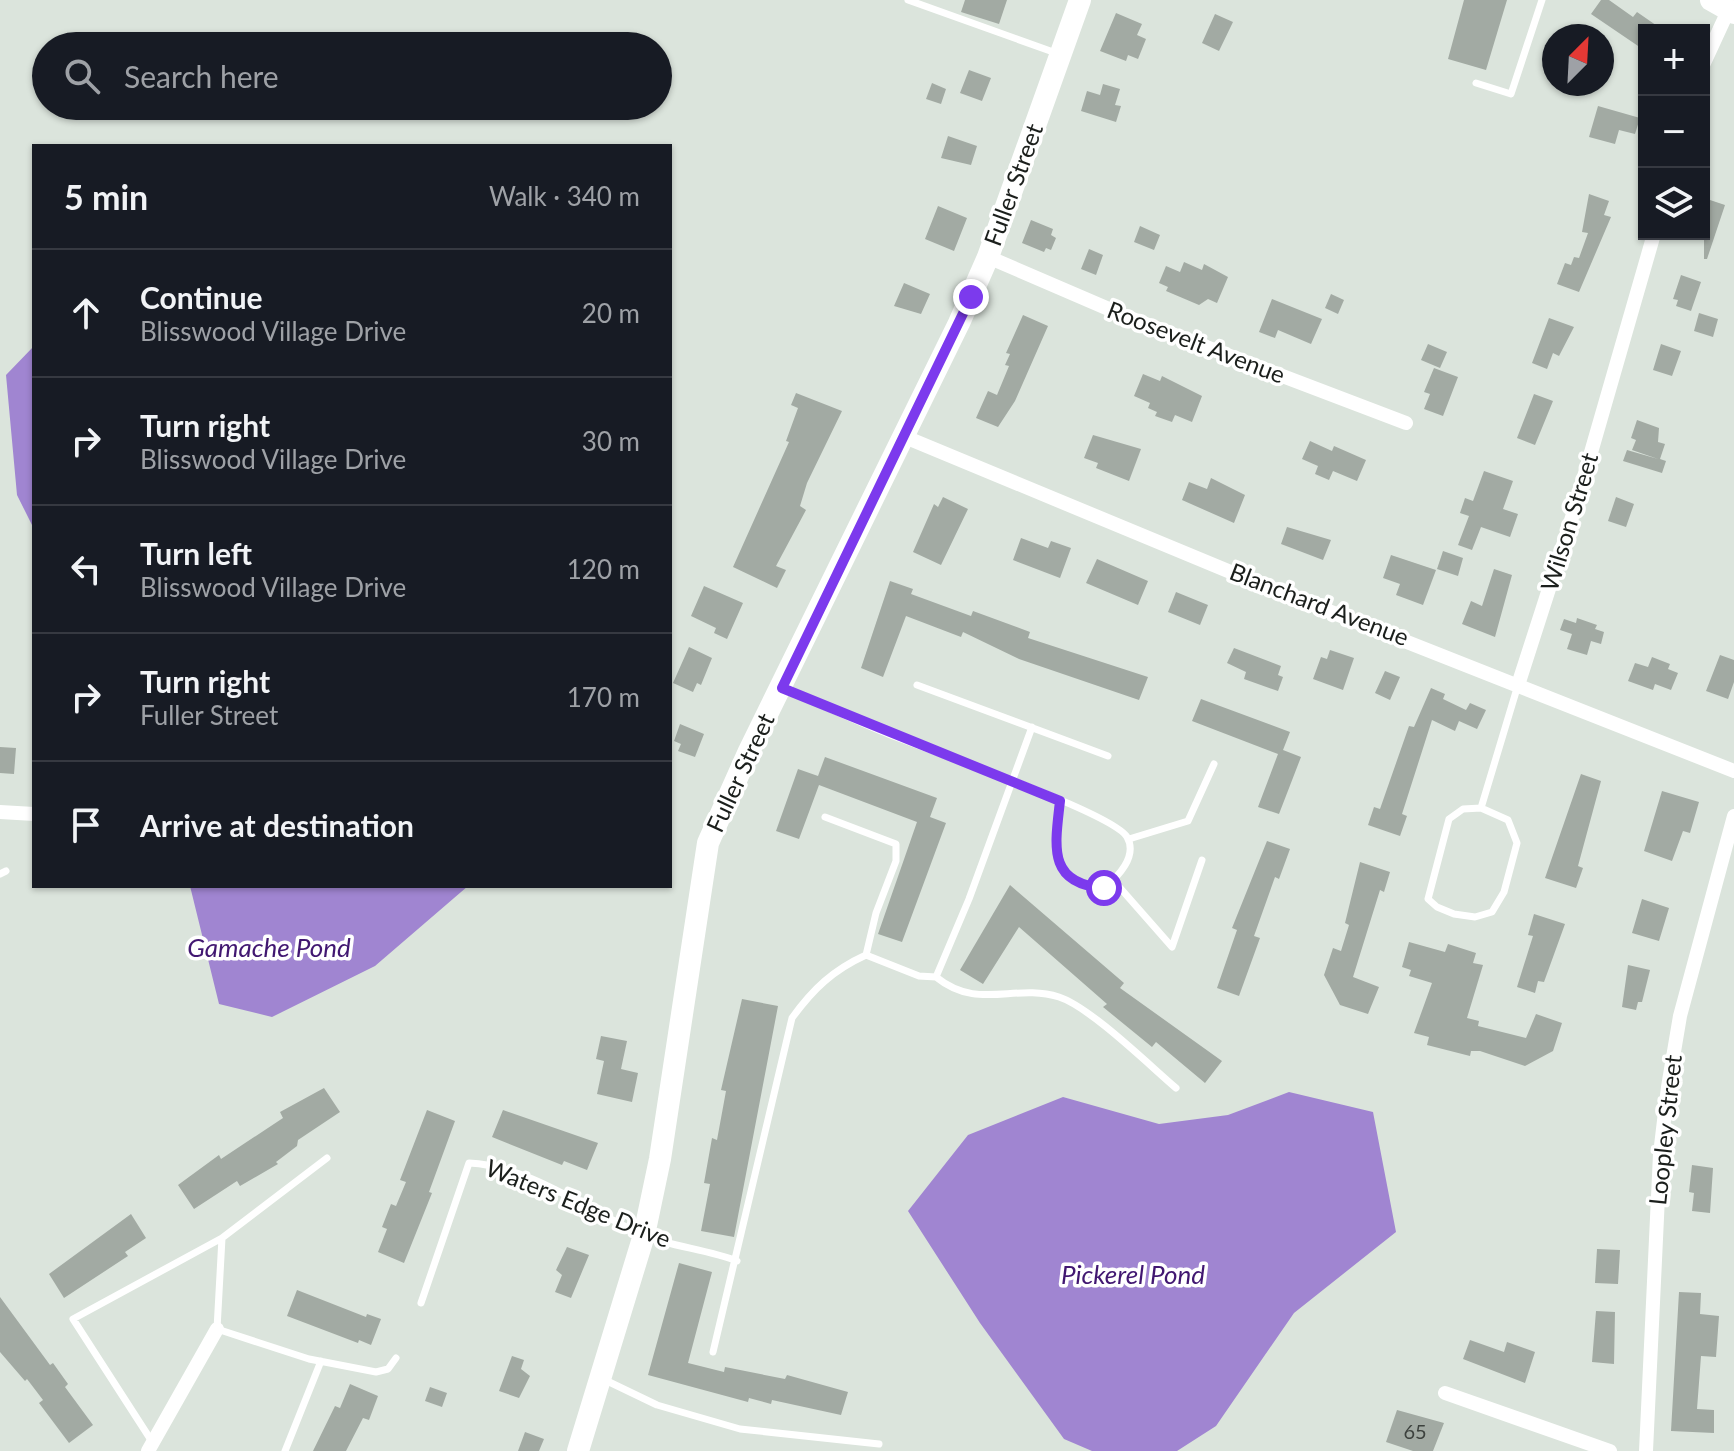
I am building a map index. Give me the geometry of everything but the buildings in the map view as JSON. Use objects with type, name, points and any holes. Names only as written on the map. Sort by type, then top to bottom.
[{"type":"street","name":"Fuller Street","points":[[578,1451],[603,1379],[644,1235],[660,1159],[708,843],[749,751],[905,437],[988,257],[1080,0]]},
{"type":"street","points":[[1710,46],[1724,8]]},
{"type":"street","name":"Wilson Street","points":[[1518,685],[1575,508],[1652,240]]},
{"type":"street","name":"Roosevelt Avenue","points":[[988,257],[1125,316],[1406,423]]},
{"type":"street","name":"Blanchard Avenue","points":[[905,437],[1245,578],[1734,771]]},
{"type":"street","points":[[0,812],[32,814]]},
{"type":"street","name":"Loopley Street","points":[[1646,1451],[1660,1154],[1668,1087],[1680,1016],[1734,816]]},
{"type":"street","points":[[149,1445],[217,1329]]},
{"type":"street","points":[[1445,1393],[1610,1451]]},
{"type":"lane","points":[[908,0],[1061,54]]},
{"type":"lane","points":[[939,11],[942,0]]},
{"type":"lane","points":[[1476,83],[1511,94],[1542,0]]},
{"type":"lane","points":[[917,685],[1108,756]]},
{"type":"lane","name":"Wilson Street","points":[[1481,808],[1518,685]]},
{"type":"lane","points":[[782,688],[1060,801],[1118,826],[1129,839],[1129,855],[1114,881],[1104,888],[1081,886],[1061,869],[1055,842],[1060,801]]},
{"type":"lane","points":[[936,977],[969,899],[1032,727]]},
{"type":"lane","points":[[1129,839],[1188,821],[1214,764]]},
{"type":"lane","points":[[1481,808],[1508,820],[1517,843],[1504,892],[1492,912],[1475,917],[1454,914],[1437,907],[1428,899],[1449,819],[1463,809],[1481,808]]},
{"type":"lane","points":[[825,817],[896,844],[896,861],[876,913],[866,955]]},
{"type":"lane","points":[[1114,881],[1172,947],[1202,860]]},
{"type":"lane","points":[[713,1352],[737,1261],[792,1018],[810,994],[838,968],[866,955],[919,976],[936,977],[953,991],[976,996],[1032,991],[1063,998],[1176,1088]]},
{"type":"lane","points":[[149,1445],[73,1319],[222,1238],[327,1158]]},
{"type":"lane","name":"Waters Edge Drive","points":[[421,1303],[469,1163],[487,1164],[551,1189],[644,1235],[737,1261]]},
{"type":"lane","points":[[222,1238],[217,1329],[321,1361],[376,1372],[388,1369],[396,1358]]},
{"type":"lane","points":[[285,1451],[321,1361]]},
{"type":"lane","points":[[603,1379],[657,1405],[740,1429],[879,1444]]},
{"type":"water","points":[[32,348],[32,525],[17,495],[6,375]]},
{"type":"water","name":"Gamache Pond","points":[[190,888],[466,888],[375,966],[272,1017],[219,1004]]},
{"type":"water","name":"Pickerel Pond","points":[[1289,1092],[1373,1112],[1396,1232],[1294,1313],[1216,1426],[1177,1451],[1092,1451],[1064,1439],[980,1323],[908,1211],[968,1135],[1063,1097],[1159,1124],[1228,1115]]},
{"type":"route","points":[[971,297],[782,688],[1060,801],[1055,842],[1061,869],[1081,886],[1104,888]]}]
